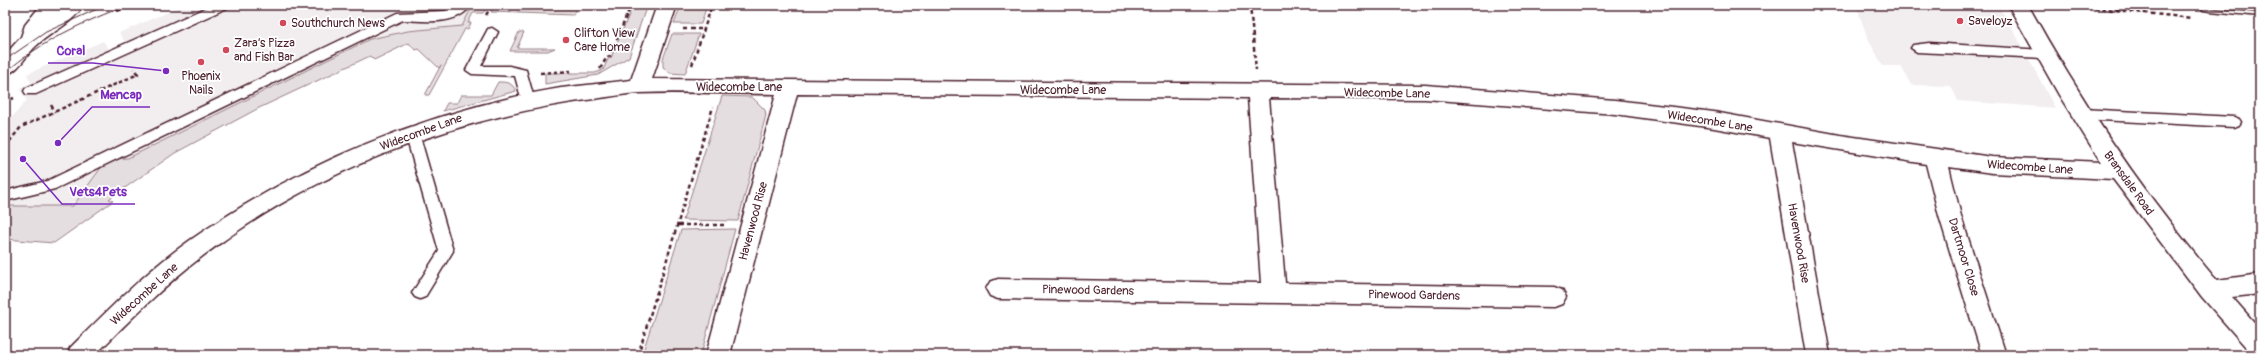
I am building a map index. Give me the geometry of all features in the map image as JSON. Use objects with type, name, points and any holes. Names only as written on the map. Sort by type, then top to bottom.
[{"type":"street","points":[[30,40],[35,24],[51,5]]},
{"type":"street","points":[[639,86],[667,5]]},
{"type":"street","name":"Bransdale Road","points":[[2018,5],[2081,114],[2118,171],[2210,290],[2260,346]]},
{"type":"street","points":[[5,68],[30,40],[55,24],[73,6]]},
{"type":"street","points":[[2204,12],[2260,10]]},
{"type":"street","name":"Widecombe Lane","points":[[79,355],[132,303],[173,267],[251,212],[342,164],[412,133],[471,115],[587,90],[639,86],[1425,92],[1622,108],[1714,120],[1936,158],[2013,167],[2118,171]]},
{"type":"street","name":"Havenwood Rise","points":[[718,355],[788,88]]},
{"type":"street","points":[[1258,91],[1274,293]]},
{"type":"street","name":"Havenwood Rise","points":[[1780,132],[1818,355]]},
{"type":"street","name":"Dartmoor Close","points":[[1936,158],[1950,216],[1994,355]]},
{"type":"street","points":[[2210,290],[2260,284]]},
{"type":"street","name":"Pinewood Gardens","points":[[998,289],[1554,297]]},
{"type":"lane","points":[[31,91],[223,5]]},
{"type":"lane","points":[[5,196],[50,185],[401,16],[448,16],[463,8],[465,5]]},
{"type":"lane","points":[[492,32],[472,70],[516,70],[521,73],[523,77],[528,102]]},
{"type":"lane","points":[[1917,48],[2045,54]]},
{"type":"lane","points":[[2081,114],[2234,122]]},
{"type":"lane","points":[[412,133],[446,251],[420,293]]},
{"type":"path","points":[[117,11],[134,5]]},
{"type":"path","points":[[596,71],[602,68],[607,57],[610,56],[631,5]]},
{"type":"path","points":[[685,87],[712,5]]},
{"type":"path","points":[[1250,5],[1258,91]]},
{"type":"path","points":[[2067,5],[2204,12]]},
{"type":"path","points":[[5,147],[21,127],[138,74],[133,69]]},
{"type":"path","points":[[523,77],[548,71],[572,71]]},
{"type":"path","points":[[638,355],[719,87]]},
{"type":"path","points":[[50,106],[55,112]]},
{"type":"path","points":[[678,225],[752,225]]},
{"type":"shaded area","points":[[184,5],[473,5],[462,26],[408,31],[128,158],[115,159],[103,165],[73,206],[5,206],[5,125],[28,99],[26,100],[20,88],[31,83],[27,74],[103,41],[109,49],[125,42],[119,33]]},
{"type":"shaded area","points":[[473,5],[489,5],[483,13],[473,13],[468,23],[471,23],[468,29],[465,29],[429,95],[425,95],[441,65],[439,68],[419,49],[415,50],[409,43],[374,60],[370,56],[259,108],[175,153],[109,199],[113,201],[54,243],[5,239],[5,206],[73,206],[103,165],[115,159],[128,158],[370,39],[408,31],[462,26]]},
{"type":"shaded area","points":[[495,5],[578,5],[573,15],[491,12]]},
{"type":"shaded area","points":[[633,5],[647,5],[629,57],[598,75],[545,84],[545,73],[595,73],[603,70],[608,59],[611,58]]},
{"type":"shaded area","points":[[681,5],[707,5],[701,24],[674,24]]},
{"type":"shaded area","points":[[1856,5],[1997,5],[2008,20],[2055,108],[1958,101],[1951,86],[1911,85],[1901,66],[1883,66],[1868,39]]},
{"type":"shaded area","points":[[519,32],[524,32],[517,48],[555,48],[548,51],[510,51]]},
{"type":"shaded area","points":[[672,34],[699,34],[685,74],[670,73],[663,67],[663,59]]},
{"type":"shaded area","points":[[498,82],[506,82],[511,84],[516,91],[443,111],[447,103],[457,103],[461,95],[491,95]]},
{"type":"shaded area","points":[[722,96],[752,97],[765,110],[766,115],[738,221],[683,220]]},
{"type":"shaded area","points":[[735,229],[701,355],[642,355],[681,230]]},
{"type":"tram line","points":[[5,60],[46,32],[106,5]]},
{"type":"tram line","points":[[5,73],[33,51],[63,33],[128,5]]},
{"type":"tram line","points":[[2183,5],[2260,13]]},
{"type":"tram line","points":[[2244,5],[2260,7]]},
{"type":"place","name":"Saveloyz","points":[[1960,21]]},
{"type":"place","name":"Southchurch News","points":[[283,23]]},
{"type":"place","name":"Clifton View Care Home","points":[[566,40]]},
{"type":"place","name":"Zara’s Pizza and Fish Bar","points":[[226,50]]},
{"type":"place","name":"Phoenix Nails","points":[[201,62]]},
{"type":"place","name":"Coral","points":[[166,71]]},
{"type":"place","name":"Mencap","points":[[58,143]]},
{"type":"place","name":"Vets4Pets","points":[[23,159]]}]
